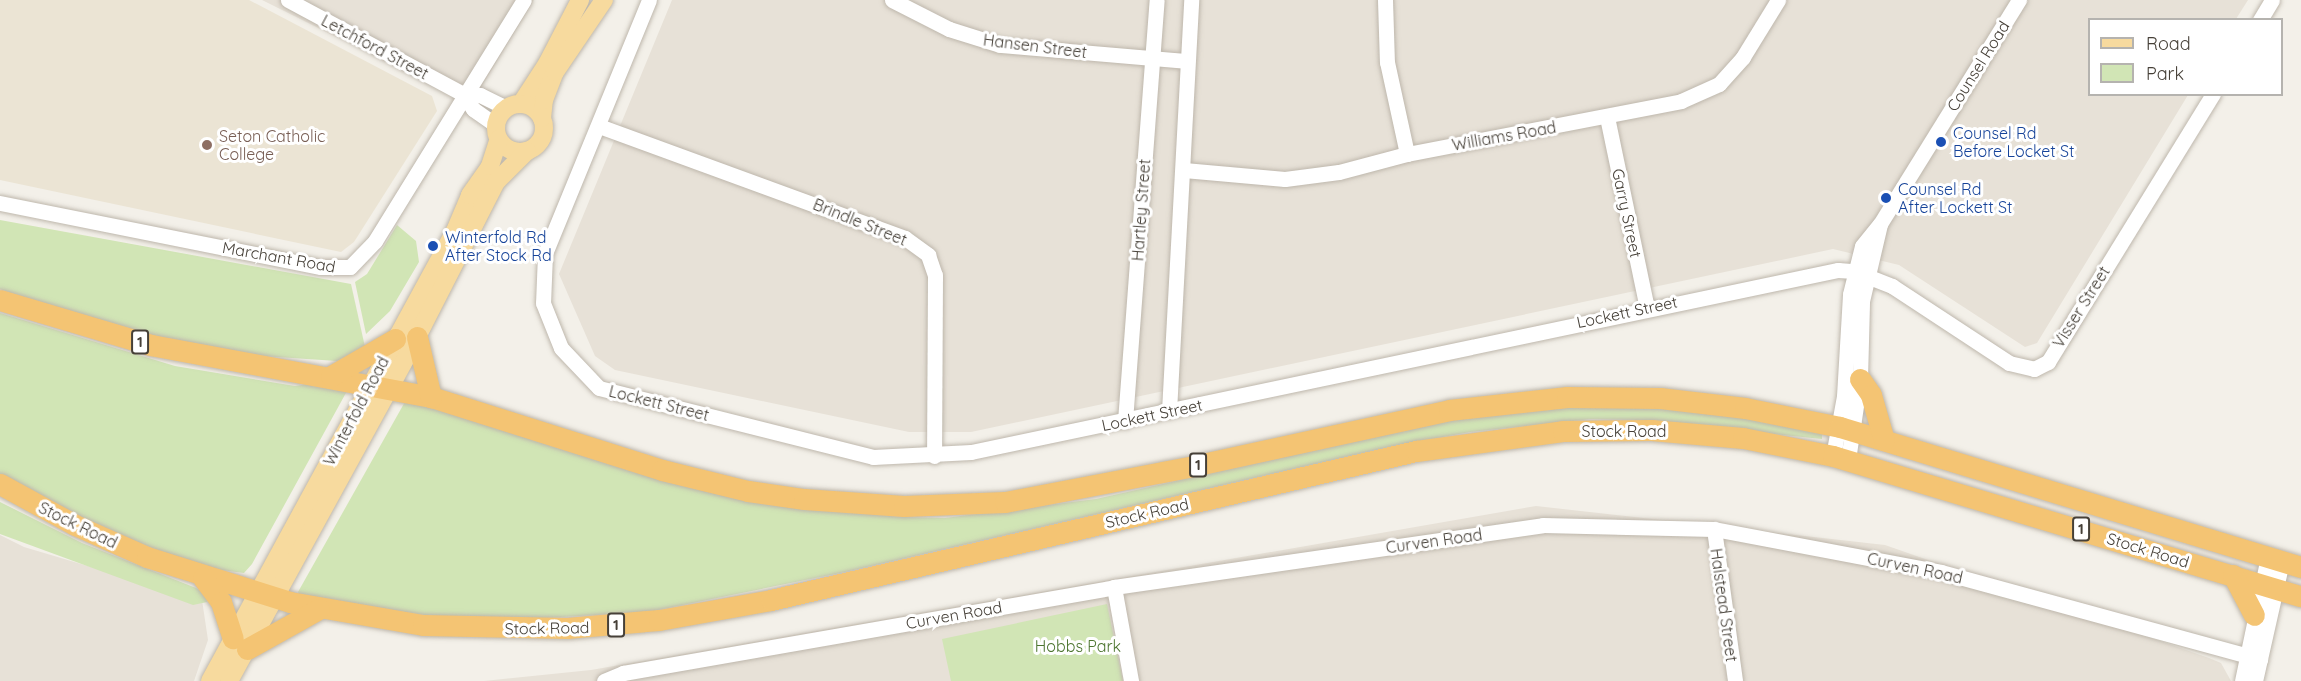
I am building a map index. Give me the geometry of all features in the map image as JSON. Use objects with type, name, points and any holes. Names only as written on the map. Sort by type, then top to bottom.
[{"type":"highway","name":"Stock Road","points":[[0,300],[151,345],[331,376],[431,397],[710,482],[804,499],[904,506],[1005,502],[1056,494],[1406,418],[1529,400],[1659,398],[1745,408],[1847,429],[2284,562]]},
{"type":"highway","points":[[417,337],[431,397]]},
{"type":"highway","points":[[331,376],[395,339]]},
{"type":"highway","points":[[1860,379],[1871,394],[1884,440]]},
{"type":"highway","name":"Stock Road","points":[[0,484],[109,541],[203,578],[265,596],[370,619],[471,628],[567,628],[658,620],[771,600],[1366,462],[1515,436],[1651,430],[1743,438],[1841,458],[2301,596]]},
{"type":"highway","points":[[2233,575],[2254,615]]},
{"type":"highway","points":[[203,578],[221,602],[240,643],[319,609]]},
{"type":"main road","points":[[580,0],[547,64],[514,106],[498,132],[514,151],[527,151],[542,139],[544,100],[555,72],[604,0]]},
{"type":"main road","points":[[514,106],[534,108],[542,118]]},
{"type":"main road","name":"Winterfold Road","points":[[380,386],[395,339],[455,231],[470,195],[490,166],[498,132]]},
{"type":"main road","name":"Winterfold Road","points":[[210,681],[240,643],[380,386],[417,337],[496,182],[527,151]]},
{"type":"main road","name":"Winterfold Road","points":[[229,681],[240,643]]},
{"type":"street","name":"Letchford Street","points":[[288,0],[463,94],[480,95],[514,106]]},
{"type":"street","name":"Marchant Road","points":[[0,202],[321,267],[350,267],[375,241],[463,94],[524,0]]},
{"type":"street","points":[[599,126],[649,0]]},
{"type":"street","name":"Hansen Street","points":[[892,0],[949,29],[989,42],[1186,61]]},
{"type":"street","name":"Hartley Street","points":[[1125,421],[1157,0]]},
{"type":"street","points":[[1169,411],[1184,170],[1186,61],[1191,0]]},
{"type":"street","points":[[1385,0],[1387,62],[1407,154]]},
{"type":"street","name":"Williams Road","points":[[1184,170],[1285,179],[1339,172],[1407,154],[1681,101],[1719,84],[1743,57],[1778,0]]},
{"type":"street","name":"Counsel Road","points":[[1847,429],[1860,273],[1880,224],[2019,0]]},
{"type":"street","points":[[2261,18],[2272,0]]},
{"type":"street","name":"Letchford Street","points":[[463,94],[473,109],[498,132]]},
{"type":"street","name":"Visser Street","points":[[1860,273],[1898,289],[2009,363],[2034,369],[2048,362],[2212,96]]},
{"type":"street","name":"Garry Street","points":[[1607,117],[1647,308]]},
{"type":"street","name":"Lockett Street","points":[[599,126],[545,254],[543,303],[561,348],[599,388],[873,457],[934,456],[971,452],[1125,421],[1803,274],[1860,273]]},
{"type":"street","name":"Brindle Street","points":[[599,126],[905,238],[928,255],[935,275],[934,456]]},
{"type":"street","name":"Counsel Road","points":[[1841,458],[1860,379],[1860,273]]},
{"type":"street","name":"Curven Road","points":[[604,681],[623,673],[1114,587],[1543,525],[1714,530],[1941,572],[2253,657]]},
{"type":"street","name":"Halstead Street","points":[[1714,530],[1735,681]]},
{"type":"street","points":[[2255,681],[2254,615],[2268,586],[2284,562]]},
{"type":"street","points":[[2242,681],[2253,657],[2268,586]]},
{"type":"street","points":[[1114,587],[1131,681]]},
{"type":"shaded area","name":"Seton Catholic College","points":[[0,0],[249,0],[432,96],[437,111],[354,242],[341,252],[0,180]]},
{"type":"shaded area","points":[[262,0],[534,0],[471,104]]},
{"type":"shaded area","points":[[672,0],[2248,0],[2237,18],[2088,18],[2088,96],[2187,96],[2037,343],[2025,347],[1899,265],[1833,249],[971,432],[909,432],[615,370],[595,356],[559,274]]},
{"type":"shaded area","points":[[1536,506],[1885,545],[2209,658],[2221,663],[2231,681],[484,681],[591,670]]},
{"type":"shaded area","points":[[0,535],[24,547],[202,600],[208,640],[194,681],[0,681]]},
{"type":"green space","points":[[0,220],[351,284],[365,347],[337,361],[262,356],[128,331],[47,307],[0,289]]},
{"type":"green space","points":[[397,225],[416,241],[419,262],[390,311],[366,334],[355,282],[367,274]]},
{"type":"green space","points":[[0,313],[175,366],[295,386],[317,383],[347,391],[252,564],[244,573],[199,567],[71,515],[0,475]]},
{"type":"green space","points":[[406,400],[687,487],[769,505],[901,517],[945,518],[1096,499],[1447,420],[1588,405],[1699,410],[1822,432],[1822,439],[1636,420],[1591,419],[1470,432],[1393,446],[845,572],[648,612],[507,620],[430,616],[300,595],[298,592]]},
{"type":"green space","points":[[0,502],[82,543],[196,588],[206,594],[207,602],[193,605],[0,534]]},
{"type":"green space","name":"Hobbs Park","points":[[1107,604],[1123,681],[951,681],[942,639]]},
{"type":"place","name":"Counsel Rd Before Locket St","points":[[1941,142]]},
{"type":"place","name":"Seton Catholic College","points":[[207,145]]},
{"type":"place","name":"Counsel Rd After Lockett St","points":[[1886,198]]},
{"type":"place","name":"Winterfold Rd After Stock Rd","points":[[433,246]]}]
